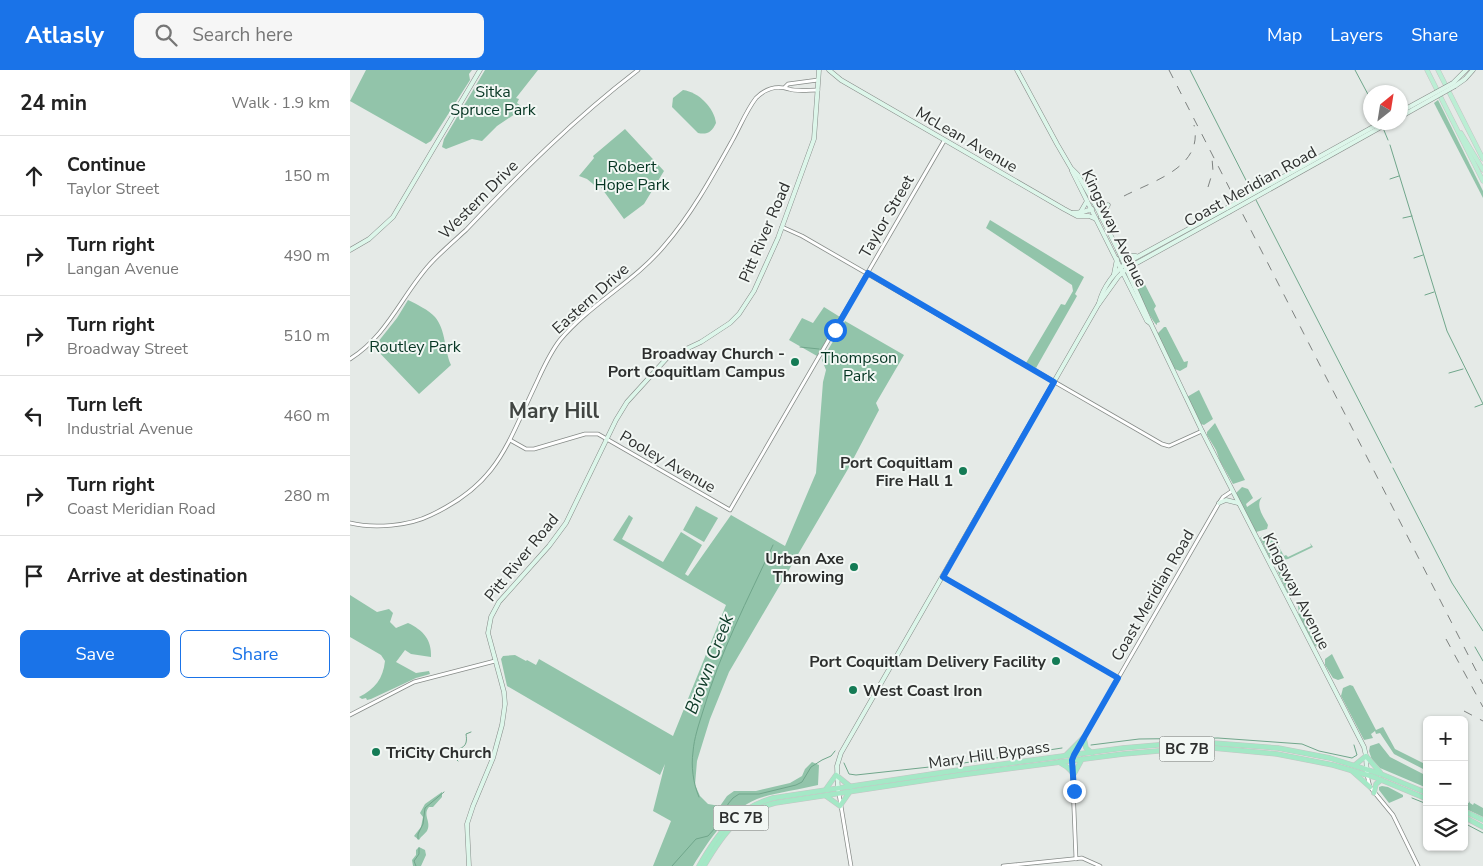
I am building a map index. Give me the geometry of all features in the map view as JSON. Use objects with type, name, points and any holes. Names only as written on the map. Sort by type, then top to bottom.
[{"type":"highway","points":[[1084,737],[1086,748],[1092,753]]},
{"type":"highway","points":[[1065,756],[1084,737]]},
{"type":"highway","name":"Mary Hill Bypass","points":[[699,866],[724,827],[747,809],[764,800],[851,786],[1156,745],[1213,743],[1278,748],[1315,755],[1355,765],[1381,780],[1423,797]]},
{"type":"highway","name":"Mary Hill Bypass","points":[[704,866],[727,831],[748,813],[775,803],[960,775],[1153,750],[1213,748],[1277,754],[1351,770],[1382,774],[1423,790]]},
{"type":"highway","points":[[1355,765],[1366,756],[1382,774]]},
{"type":"highway","points":[[1059,762],[1074,774],[1082,759]]},
{"type":"highway","points":[[1351,770],[1370,787]]},
{"type":"highway","points":[[825,790],[836,775],[851,786]]},
{"type":"highway","points":[[1374,793],[1376,784],[1381,780]]},
{"type":"highway","points":[[826,796],[840,806],[849,793]]},
{"type":"highway","points":[[1468,813],[1483,820]]},
{"type":"highway","points":[[1468,820],[1483,827]]},
{"type":"main road","points":[[350,250],[369,239],[393,217],[480,70]]},
{"type":"main road","name":"Pitt River Road","points":[[469,866],[467,824],[493,758],[503,720],[505,699],[488,633],[493,613],[499,602],[549,546],[566,523],[616,418],[627,402],[667,358],[717,333],[739,314],[761,276],[814,139],[820,70]]},
{"type":"main road","name":"McLean Avenue","points":[[829,70],[841,80],[1072,214],[1089,216],[1096,219]]},
{"type":"main road","name":"Kingsway Avenue","points":[[1017,70],[1071,168],[1117,259],[1124,268]]},
{"type":"main road","points":[[1427,70],[1483,181]]},
{"type":"main road","points":[[1408,108],[1454,85],[1466,70]]},
{"type":"main road","points":[[1408,112],[1465,78],[1472,70]]},
{"type":"main road","points":[[1438,71],[1483,159]]},
{"type":"main road","points":[[1453,123],[1483,170]]},
{"type":"main road","name":"Coast Meridian Road","points":[[1124,268],[1368,130]]},
{"type":"main road","name":"Coast Meridian Road","points":[[1124,268],[1136,256],[1228,210],[1375,130]]},
{"type":"main road","name":"Kingsway Avenue","points":[[1071,168],[1078,175],[1097,208],[1202,431],[1364,746],[1367,772]]},
{"type":"main road","points":[[1080,213],[1087,201]]},
{"type":"main road","points":[[1101,217],[1108,204]]},
{"type":"main road","points":[[1072,214],[1097,208]]},
{"type":"main road","points":[[1118,250],[1126,255],[1136,256]]},
{"type":"main road","points":[[1098,305],[1100,297],[1114,274],[1117,259]]},
{"type":"main road","points":[[1115,281],[1130,281],[1134,264]]},
{"type":"main road","points":[[1114,274],[1124,268]]},
{"type":"main road","points":[[839,794],[836,775],[841,753],[1098,305],[1124,268]]},
{"type":"main road","points":[[1219,503],[1226,500],[1238,503]]},
{"type":"street","name":"Western Drive","points":[[350,359],[380,333],[429,266],[534,160],[598,101],[638,70]]},
{"type":"street","name":"Eastern Drive","points":[[350,523],[358,525],[396,525],[423,519],[446,508],[468,494],[484,480],[510,440],[543,369],[561,340],[575,325],[654,258],[664,247],[697,201],[754,100],[765,90],[785,87],[788,84],[818,80]]},
{"type":"street","name":"Eastern Drive","points":[[785,87],[789,89],[818,90]]},
{"type":"street","name":"Taylor Street","points":[[730,510],[944,140]]},
{"type":"street","points":[[781,227],[802,236],[868,273],[1162,444],[1168,446],[1202,431]]},
{"type":"street","name":"Pooley Avenue","points":[[510,440],[530,450],[586,434],[598,434],[730,510]]},
{"type":"street","name":"Coast Meridian Road","points":[[1076,859],[1072,760],[1074,755],[1219,503],[1232,491]]},
{"type":"street","points":[[943,577],[1118,678]]},
{"type":"street","points":[[350,715],[414,682],[495,661]]},
{"type":"street","name":"Kingsway Avenue","points":[[1367,772],[1370,787],[1393,814],[1418,866]]},
{"type":"street","points":[[839,794],[851,866]]},
{"type":"street","points":[[1003,866],[1076,859],[1087,859],[1100,866]]},
{"type":"green space","points":[[366,70],[472,70],[469,74],[470,80],[431,141],[426,144],[350,101]]},
{"type":"green space","name":"Sitka Spruce Park","points":[[485,70],[538,70],[516,98],[519,99],[517,103],[524,108],[497,126],[482,141],[472,139],[446,149],[442,147],[444,139]]},
{"type":"green space","points":[[683,90],[700,97],[709,106],[716,123],[709,132],[704,134],[698,133],[672,107],[673,98]]},
{"type":"green space","points":[[1438,100],[1483,191],[1483,198],[1434,103]]},
{"type":"green space","name":"Robert Hope Park","points":[[625,129],[664,171],[644,204],[624,219],[600,186],[598,188],[587,179],[579,176],[594,158],[593,156]]},
{"type":"green space","points":[[990,220],[1084,277],[1075,294],[1077,296],[1036,368],[1026,363],[1061,304],[1065,305],[1073,291],[1072,285],[986,228]]},
{"type":"green space","points":[[1136,267],[1156,306],[1154,309],[1160,322],[1157,325],[1136,285],[1133,275]]},
{"type":"green space","name":"Routley Park","points":[[408,300],[422,307],[439,322],[451,365],[419,394],[374,347],[397,318]]},
{"type":"green space","points":[[824,307],[840,317],[817,356],[789,340],[802,318],[813,323]]},
{"type":"green space","name":"Thompson Park","points":[[845,321],[904,355],[876,403],[879,410],[848,469],[729,672],[710,719],[697,761],[695,785],[700,796],[708,804],[720,806],[727,796],[734,791],[756,791],[790,783],[802,776],[805,769],[812,762],[819,765],[818,785],[757,799],[747,804],[720,827],[693,866],[653,866],[671,821],[653,811],[665,764],[660,775],[507,686],[501,659],[503,656],[515,655],[536,665],[539,659],[673,736],[726,605],[613,540],[629,515],[633,518],[622,539],[663,562],[681,532],[702,545],[685,574],[688,576],[731,515],[785,546],[816,473],[823,382],[826,370],[822,360]]},
{"type":"green space","points":[[1166,327],[1184,362],[1188,361],[1187,367],[1180,371],[1172,368],[1157,334]]},
{"type":"green space","points":[[1199,390],[1213,419],[1204,425],[1201,424],[1187,397]]},
{"type":"green space","points":[[1215,423],[1245,480],[1233,484],[1220,461],[1207,435],[1207,432]]},
{"type":"green space","points":[[1242,487],[1248,489],[1253,498],[1246,504],[1247,507],[1262,497],[1259,504],[1262,515],[1268,525],[1267,529],[1256,532],[1236,493]]},
{"type":"green space","points":[[696,506],[718,518],[704,542],[683,530]]},
{"type":"green space","points":[[1273,531],[1272,534],[1284,556],[1288,557],[1311,546],[1310,543],[1313,547],[1288,559],[1272,562],[1260,538]]},
{"type":"green space","points":[[1288,563],[1285,567],[1294,587],[1301,592],[1294,595],[1288,594],[1277,570],[1278,567]]},
{"type":"green space","points":[[350,595],[377,612],[389,609],[393,613],[390,622],[396,628],[408,623],[422,632],[430,646],[431,657],[411,654],[405,650],[396,662],[416,673],[429,671],[430,674],[416,678],[371,699],[367,700],[366,698],[362,699],[359,697],[370,691],[377,683],[385,661],[381,655],[350,637]]},
{"type":"green space","points":[[1304,601],[1313,625],[1327,646],[1319,648],[1315,646],[1299,616],[1298,605]]},
{"type":"green space","points":[[1332,654],[1344,678],[1338,680],[1333,678],[1325,665],[1325,659]]},
{"type":"green space","points":[[1350,685],[1353,686],[1376,730],[1383,727],[1395,749],[1423,763],[1423,769],[1394,754],[1380,733],[1376,734],[1375,731],[1371,734],[1373,738],[1364,740],[1341,696],[1343,688]]},
{"type":"green space","points":[[1379,743],[1390,757],[1423,774],[1423,786],[1380,768],[1372,760],[1369,751],[1370,746]]},
{"type":"green space","points":[[1379,787],[1388,787],[1403,795],[1403,797],[1389,803],[1379,790]]},
{"type":"green space","points":[[442,792],[442,797],[433,807],[429,807],[427,810],[428,828],[419,840],[414,836],[421,827],[423,817],[420,813],[425,804]]},
{"type":"green space","points":[[1470,801],[1473,805],[1474,803],[1483,808],[1483,817],[1468,810],[1468,803]]},
{"type":"green space","points":[[419,847],[425,850],[426,855],[421,866],[413,866],[412,860]]},
{"type":"waterway","points":[[1190,70],[1252,192]]},
{"type":"waterway","points":[[1355,70],[1363,85]]},
{"type":"waterway","points":[[1384,130],[1388,140]]},
{"type":"waterway","points":[[1390,145],[1447,331],[1483,404]]},
{"type":"waterway","points":[[1390,179],[1399,176]]},
{"type":"waterway","points":[[1256,200],[1391,463]]},
{"type":"waterway","points":[[1403,218],[1412,216]]},
{"type":"waterway","points":[[1414,258],[1423,255]]},
{"type":"waterway","points":[[1425,295],[1434,292]]},
{"type":"waterway","points":[[800,347],[819,349]]},
{"type":"waterway","points":[[1449,373],[1463,369]]},
{"type":"waterway","points":[[1475,407],[1483,404]]},
{"type":"waterway","points":[[1393,468],[1452,583],[1483,631]]},
{"type":"waterway","name":"Brown Creek","points":[[699,797],[692,763],[698,726],[726,647],[773,545]]},
{"type":"waterway","points":[[1475,647],[1483,661]]},
{"type":"waterway","points":[[458,761],[454,757],[460,755],[459,749],[466,743],[466,734],[471,732]]},
{"type":"waterway","points":[[1091,745],[1139,739],[1218,738],[1302,744],[1319,751],[1352,758],[1357,755],[1354,745]]},
{"type":"waterway","points":[[844,763],[849,774],[856,775],[957,764],[1062,748]]},
{"type":"waterway","points":[[672,866],[696,839],[708,836],[724,818],[728,804],[733,798],[739,794],[759,794],[796,785],[802,782],[811,767],[831,756],[835,751]]},
{"type":"waterway","points":[[418,839],[418,834],[423,824],[425,808],[444,792]]},
{"type":"waterway","points":[[1412,798],[1423,802]]},
{"type":"waterway","points":[[1468,825],[1483,833]]},
{"type":"waterway","points":[[416,866],[414,861],[419,854],[419,848]]},
{"type":"railway","points":[[1169,70],[1483,684]]},
{"type":"railway","points":[[1124,196],[1162,178],[1184,162],[1191,152],[1195,139],[1194,125]]},
{"type":"railway","points":[[1208,187],[1213,171],[1212,158]]},
{"type":"railway","points":[[1446,639],[1483,707]]},
{"type":"railway","points":[[1464,711],[1483,721]]},
{"type":"place","name":"Broadway Church - Port Coquitlam Campus","points":[[795,362]]},
{"type":"place","name":"Port Coquitlam Fire Hall 1","points":[[963,471]]},
{"type":"place","name":"Urban Axe Throwing","points":[[854,567]]},
{"type":"place","name":"Port Coquitlam Delivery Facility","points":[[1056,661]]},
{"type":"place","name":"West Coast Iron","points":[[853,690]]},
{"type":"place","name":"TriCity Church","points":[[376,752]]},
{"type":"district","name":"Mary Hill","points":[[554,411]]},
{"type":"route","points":[[835,330],[868,273],[1054,382],[943,577],[1118,678],[1072,760],[1074,791]]}]
